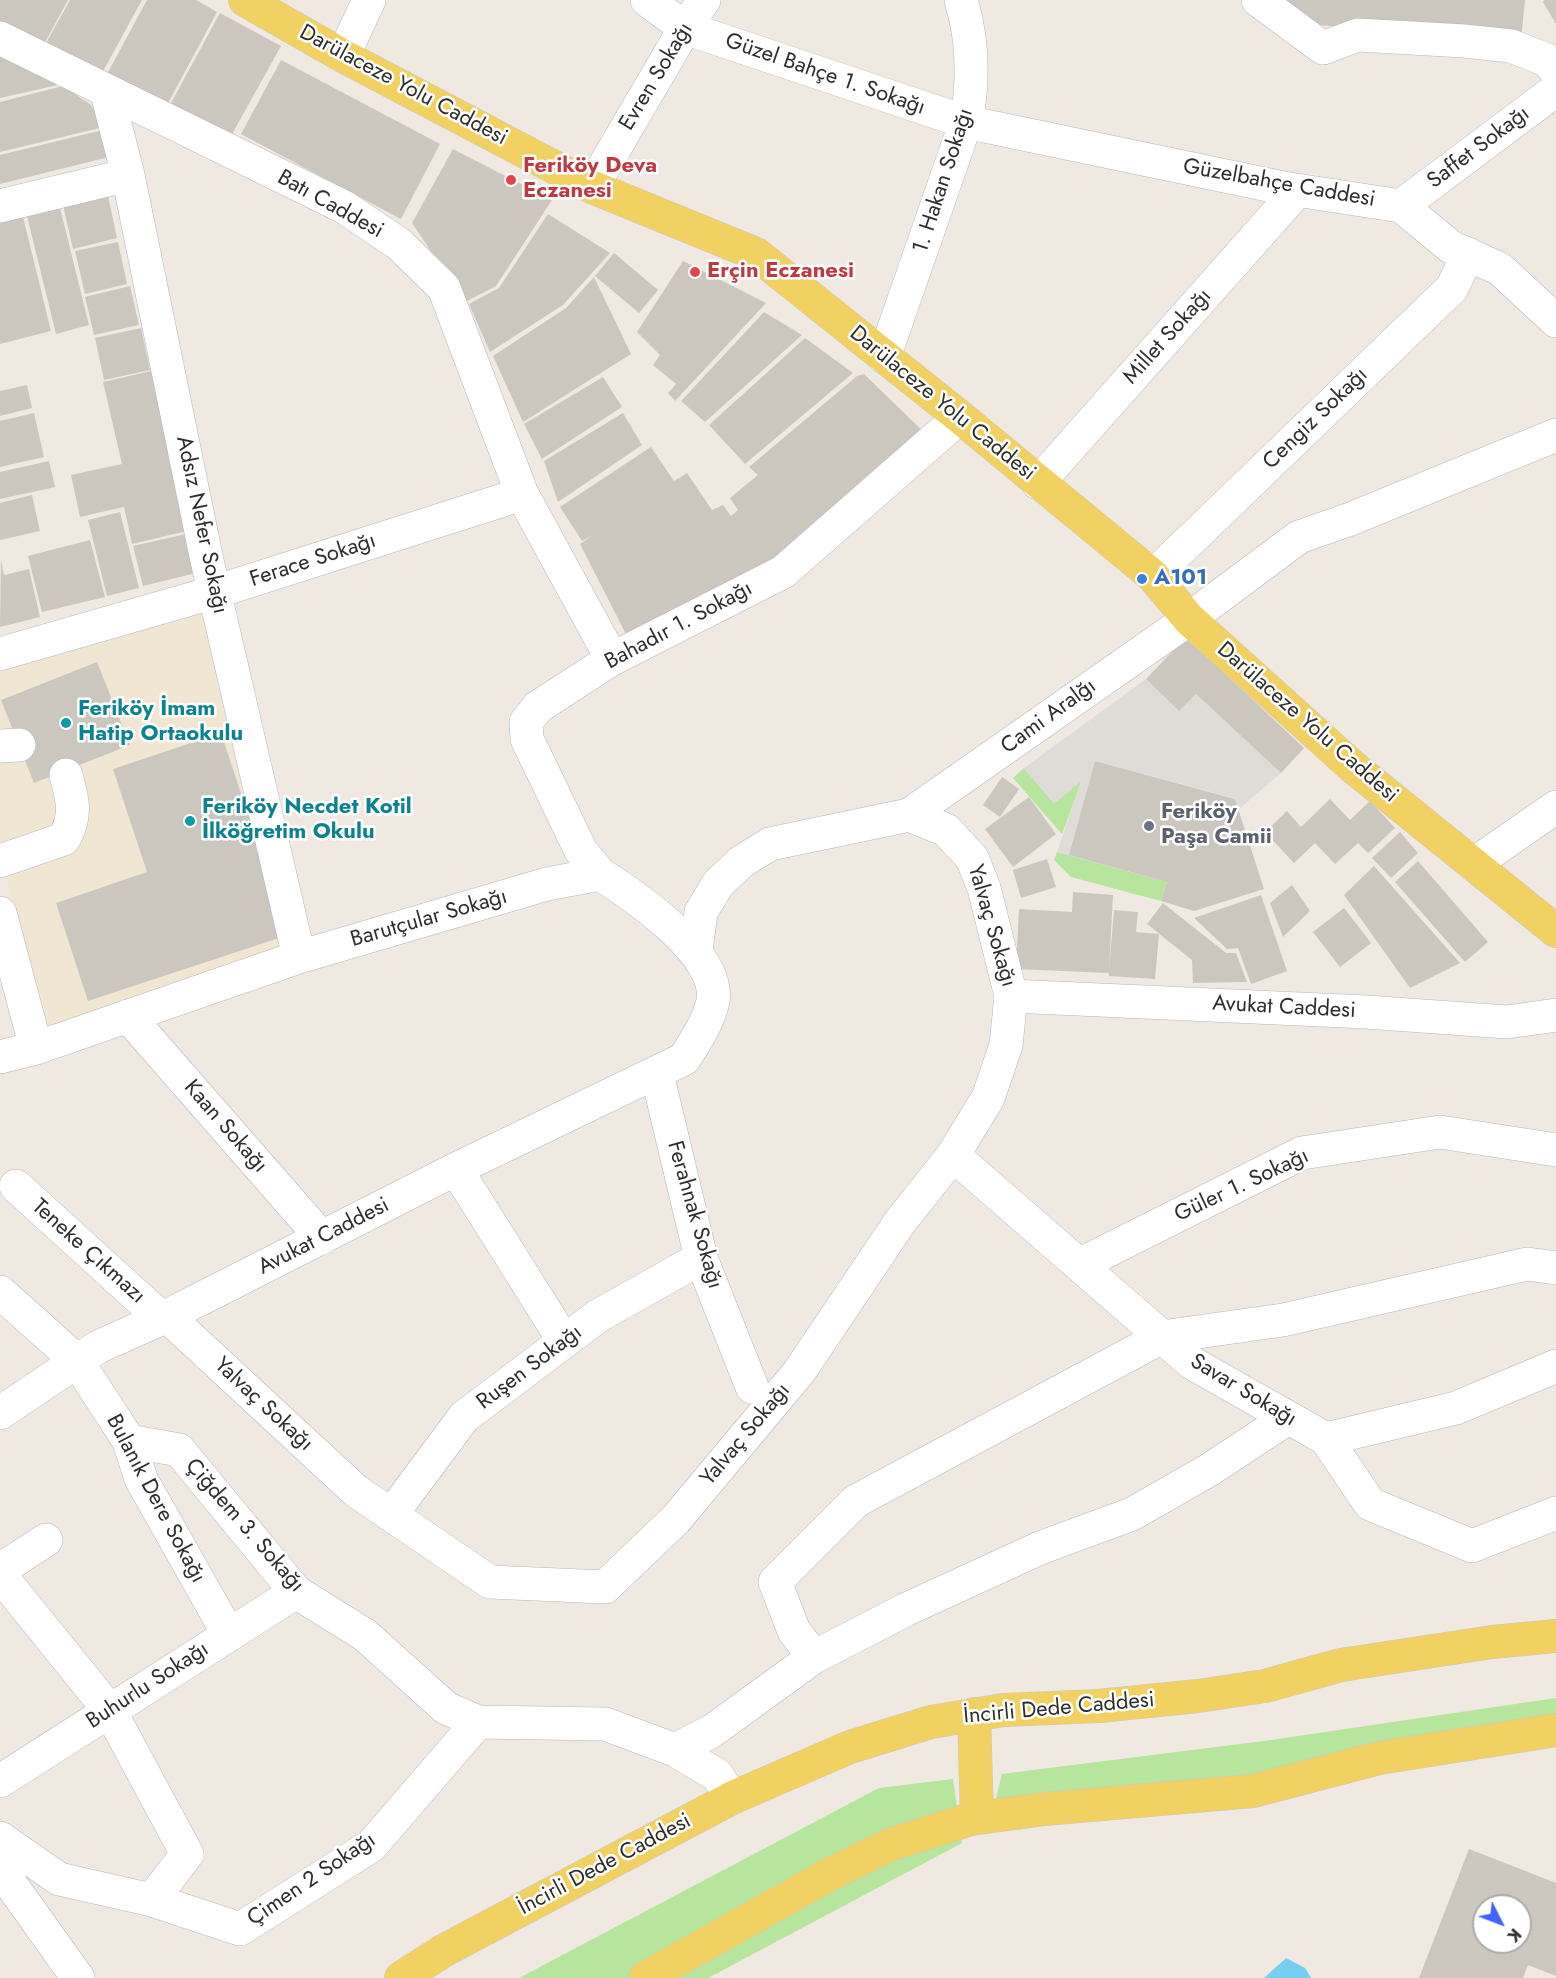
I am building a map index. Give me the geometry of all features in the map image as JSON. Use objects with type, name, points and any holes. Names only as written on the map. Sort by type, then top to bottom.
[{"type":"main road","name":"Darülaceze Yolu Caddesi","points":[[245,0],[343,56],[592,186],[756,254],[960,417],[1153,576],[1189,620],[1353,767],[1556,931]]},
{"type":"main road","name":"İncirli Dede Caddesi","points":[[401,1978],[443,1951],[732,1798],[850,1748],[931,1722],[1003,1710],[1099,1706],[1198,1696],[1265,1686],[1341,1665],[1492,1642],[1556,1636]]},
{"type":"main road","points":[[974,1714],[977,1818]]},
{"type":"main road","points":[[645,1978],[832,1872],[892,1844],[977,1818],[1044,1809],[1253,1791],[1379,1758],[1556,1730]]},
{"type":"street","points":[[343,56],[369,0]]},
{"type":"street","name":"Güzel Bahçe 1. Sokağı","points":[[647,0],[685,28],[966,122]]},
{"type":"street","name":"Evren Sokağı","points":[[592,186],[685,28],[704,0]]},
{"type":"street","name":"1. Hakan Sokağı","points":[[884,357],[966,122],[971,96],[972,56],[961,0]]},
{"type":"street","points":[[1258,0],[1323,48],[1358,35],[1464,41],[1510,46],[1547,60],[1556,70]]},
{"type":"street","name":"Batı Caddesi","points":[[0,38],[107,93],[344,207],[399,244],[444,288],[522,494],[612,659]]},
{"type":"street","name":"Saffet Sokağı","points":[[1401,206],[1556,90]]},
{"type":"street","name":"Adsız Nefer Sokağı","points":[[107,93],[128,176],[215,592],[299,957]]},
{"type":"street","name":"Güzelbahçe Caddesi","points":[[966,122],[1297,191],[1401,206],[1451,247],[1500,269],[1556,321]]},
{"type":"street","points":[[0,206],[128,176]]},
{"type":"street","name":"Millet Sokağı","points":[[1038,483],[1297,191]]},
{"type":"street","name":"Cengiz Sokağı","points":[[1153,576],[1452,288],[1468,254]]},
{"type":"street","name":"Bahadır 1. Sokağı","points":[[600,874],[581,851],[527,739],[525,722],[538,707],[612,659],[783,572],[960,417]]},
{"type":"street","name":"Cami Aralğı","points":[[909,815],[1189,620],[1299,537],[1348,520],[1556,435]]},
{"type":"street","name":"Ferace Sokağı","points":[[0,654],[215,592],[522,494]]},
{"type":"street","points":[[0,861],[64,839],[73,822],[73,799],[66,775]]},
{"type":"street","points":[[1474,864],[1556,807]]},
{"type":"street","points":[[696,951],[701,912],[718,884],[741,862],[770,844],[909,815]]},
{"type":"street","name":"Yalvaç Sokağı","points":[[164,1317],[356,1491],[490,1582],[605,1587],[676,1519],[799,1372],[900,1222],[953,1155],[988,1098],[1006,1046],[1011,996],[984,888],[972,858],[946,830],[909,815]]},
{"type":"street","points":[[600,874],[640,900],[696,951],[707,971],[713,999],[698,1036],[684,1059],[657,1074]]},
{"type":"street","name":"Barutçular Sokağı","points":[[0,1057],[36,1048],[299,957],[548,885],[600,874]]},
{"type":"street","points":[[0,913],[36,1048]]},
{"type":"street","name":"Avukat Caddesi","points":[[1011,996],[1366,1012],[1507,1022],[1556,1015]]},
{"type":"street","name":"Kaan Sokağı","points":[[128,1016],[322,1238]]},
{"type":"street","name":"Avukat Caddesi","points":[[0,1413],[98,1347],[164,1317],[619,1089],[657,1074]]},
{"type":"street","name":"Ferahnak Sokağı","points":[[657,1074],[701,1258],[752,1387]]},
{"type":"street","name":"Güler 1. Sokağı","points":[[1079,1265],[1302,1153],[1440,1132],[1556,1150]]},
{"type":"street","name":"Savar Sokağı","points":[[953,1155],[1192,1363],[1326,1439],[1370,1503],[1472,1545],[1556,1513]]},
{"type":"street","points":[[456,1169],[564,1341]]},
{"type":"street","name":"Teneke Çıkmazı","points":[[16,1186],[164,1317]]},
{"type":"street","name":"Ruşen Sokağı","points":[[391,1515],[464,1418],[598,1316],[701,1258]]},
{"type":"street","points":[[814,1657],[794,1631],[775,1582],[856,1501],[1162,1337],[1283,1320],[1527,1264],[1556,1268]]},
{"type":"street","name":"Bulanık Dere Sokağı","points":[[0,1292],[77,1361],[129,1441],[141,1479],[229,1635]]},
{"type":"street","points":[[1326,1439],[1456,1408],[1556,1366]]},
{"type":"street","points":[[675,1750],[712,1731],[814,1657],[907,1609],[1040,1548],[1132,1514],[1209,1470],[1288,1418]]},
{"type":"street","name":"Çiğdem 3. Sokağı","points":[[129,1441],[179,1450],[296,1592],[365,1635],[446,1708],[478,1722],[605,1724],[675,1750],[717,1775],[732,1798]]},
{"type":"street","points":[[0,1570],[46,1539]]},
{"type":"street","points":[[0,1575],[110,1711],[187,1854],[152,1900],[59,1879],[0,1838]]},
{"type":"street","name":"Buhurlu Sokağı","points":[[0,1781],[296,1592]]},
{"type":"street","name":"Çimen 2 Sokağı","points":[[152,1900],[240,1929],[370,1846],[478,1722]]},
{"type":"street","points":[[0,1869],[78,1978]]},
{"type":"shaded area","points":[[205,608],[293,955],[51,1031],[0,857],[0,664]]},
{"type":"shaded area","points":[[1146,679],[1179,711],[1196,694],[1281,773],[1239,809],[1235,799],[1230,797],[1095,761],[1069,855],[1057,852],[1081,781],[1054,804],[1024,768]]},
{"type":"green space","points":[[1024,768],[1054,803],[1082,780],[1062,834],[1013,778]]},
{"type":"green space","points":[[1057,852],[1167,882],[1161,901],[1071,877],[1054,860]]},
{"type":"green space","points":[[1556,1698],[1556,1744],[1457,1751],[1018,1830],[1002,1820],[994,1807],[1002,1774],[1264,1741]]},
{"type":"green space","points":[[953,1779],[962,1843],[708,1978],[519,1978],[879,1788]]},
{"type":"water","points":[[1286,1958],[1305,1968],[1311,1978],[1264,1978]]},
{"type":"building","points":[[0,0],[68,0],[42,48],[0,24]]},
{"type":"building","points":[[70,0],[142,0],[101,75],[45,45]]},
{"type":"building","points":[[147,0],[196,0],[217,12],[166,107],[107,74]]},
{"type":"building","points":[[1272,0],[1525,0],[1521,40],[1304,24]]},
{"type":"building","points":[[1544,0],[1556,0],[1556,24],[1543,2]]},
{"type":"building","points":[[220,13],[281,46],[231,136],[171,103]]},
{"type":"building","points":[[0,56],[58,85],[0,98]]},
{"type":"building","points":[[281,60],[440,144],[401,219],[241,134]]},
{"type":"building","points":[[63,86],[91,105],[104,127],[0,152],[0,102]]},
{"type":"building","points":[[103,130],[109,157],[0,184],[0,155]]},
{"type":"building","points":[[453,149],[552,200],[496,286],[465,302],[412,223]]},
{"type":"building","points":[[108,196],[117,238],[73,249],[63,205]]},
{"type":"building","points":[[60,208],[89,325],[56,334],[27,216]]},
{"type":"building","points":[[548,214],[610,253],[563,305],[490,352],[469,304],[499,288]]},
{"type":"building","points":[[23,217],[51,331],[0,344],[0,222]]},
{"type":"building","points":[[118,242],[127,284],[85,294],[75,251]]},
{"type":"building","points":[[614,253],[658,290],[639,313],[595,276]]},
{"type":"building","points":[[683,261],[766,303],[675,401],[668,393],[676,384],[653,365],[660,355],[637,332]]},
{"type":"building","points":[[594,277],[631,354],[523,422],[493,356],[566,308]]},
{"type":"building","points":[[130,286],[139,325],[94,335],[85,297]]},
{"type":"building","points":[[764,312],[802,335],[705,422],[681,401]]},
{"type":"building","points":[[141,328],[150,370],[104,380],[95,338]]},
{"type":"building","points":[[805,338],[853,373],[745,464],[709,425]]},
{"type":"building","points":[[151,371],[187,531],[132,544],[124,507],[80,517],[71,475],[122,464],[103,382]]},
{"type":"building","points":[[864,374],[928,436],[781,558],[629,640],[580,544],[593,535],[582,541],[560,507],[651,447],[674,481],[687,473],[712,510],[723,505],[731,516],[738,510],[730,498],[758,475],[749,467],[857,376]]},
{"type":"building","points":[[603,377],[622,407],[542,459],[524,424]]},
{"type":"building","points":[[27,385],[32,408],[0,416],[0,391]]},
{"type":"building","points":[[34,413],[44,457],[0,467],[0,421]]},
{"type":"building","points":[[623,413],[642,445],[558,502],[544,461]]},
{"type":"building","points":[[49,461],[55,487],[0,499],[0,472]]},
{"type":"building","points":[[32,495],[40,531],[0,540],[0,503]]},
{"type":"building","points":[[120,512],[139,588],[107,596],[88,520]]},
{"type":"building","points":[[186,534],[196,573],[143,586],[133,546]]},
{"type":"building","points":[[90,540],[105,597],[42,612],[28,556]]},
{"type":"building","points":[[1,560],[4,575],[29,569],[40,617],[0,627]]},
{"type":"building","points":[[1186,637],[1304,748],[1281,773],[1196,694],[1179,711],[1146,679]]},
{"type":"building","name":"Feriköy İmam Hatip Ortaokulu","points":[[97,662],[130,745],[34,783],[1,700]]},
{"type":"building","name":"Feriköy Necdet Kotil İlköğretim Okulu","points":[[221,733],[288,935],[88,1001],[56,903],[147,872],[113,769]]},
{"type":"building","name":"Feriköy Paşa Camii","points":[[1095,761],[1235,799],[1264,889],[1194,911],[1161,901],[1167,882],[1069,855]]},
{"type":"building","points":[[1002,777],[1019,789],[1000,817],[983,805]]},
{"type":"building","points":[[1029,797],[1056,834],[1013,867],[985,829]]},
{"type":"building","points":[[1330,799],[1350,820],[1370,801],[1395,828],[1368,853],[1358,843],[1335,864],[1315,843],[1294,863],[1265,832],[1287,811],[1301,827]]},
{"type":"building","points":[[1400,832],[1418,853],[1391,878],[1372,858]]},
{"type":"building","points":[[1047,859],[1056,887],[1021,898],[1013,870]]},
{"type":"building","points":[[1418,861],[1488,942],[1465,962],[1395,882]]},
{"type":"building","points":[[1374,866],[1460,963],[1410,988],[1344,895]]},
{"type":"building","points":[[1292,885],[1310,911],[1283,937],[1270,903]]},
{"type":"building","points":[[1073,892],[1113,895],[1109,969],[1114,910],[1138,912],[1136,932],[1159,934],[1155,979],[1109,976],[1109,973],[1016,969],[1019,909],[1072,912]]},
{"type":"building","points":[[1261,895],[1287,971],[1251,984],[1238,948],[1227,949],[1194,918]]},
{"type":"building","points":[[1163,903],[1226,953],[1236,953],[1247,982],[1193,983],[1192,960],[1147,924]]},
{"type":"building","points":[[1344,908],[1371,943],[1340,967],[1313,932]]},
{"type":"building","points":[[1469,1849],[1556,1883],[1556,1976],[1528,1965],[1523,1978],[1419,1978]]},
{"type":"place","name":"Feriköy Deva Eczanesi","points":[[511,180]]},
{"type":"place","name":"Erçin Eczanesi","points":[[695,272]]},
{"type":"place","name":"A101","points":[[1142,579]]},
{"type":"place","name":"Feriköy İmam Hatip Ortaokulu","points":[[66,723]]},
{"type":"place","name":"Feriköy Necdet Kotil İlköğretim Okulu","points":[[190,821]]},
{"type":"place","name":"Feriköy Paşa Camii","points":[[1149,826]]}]
